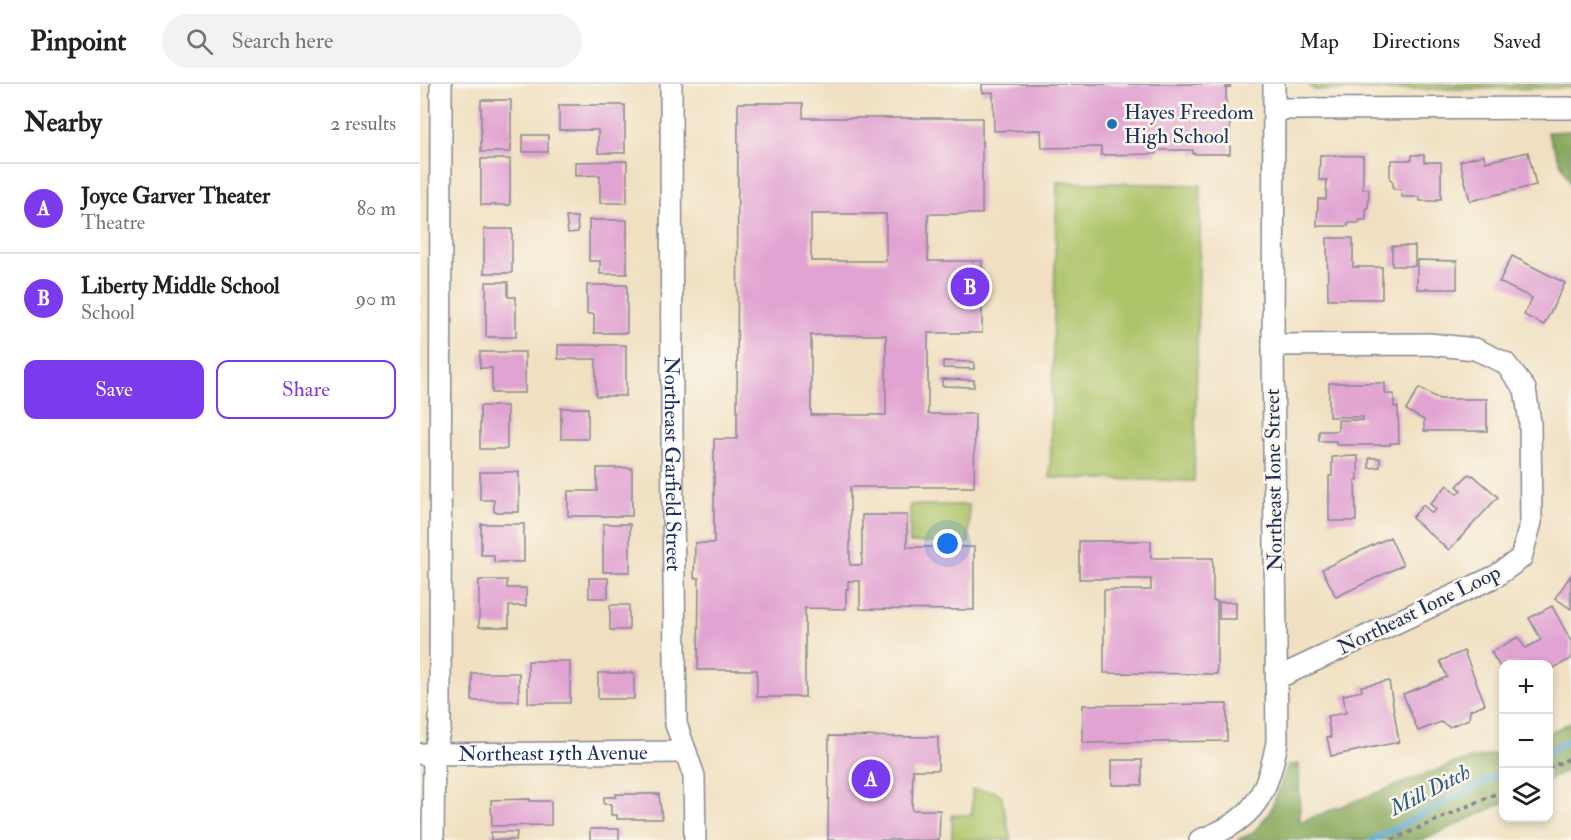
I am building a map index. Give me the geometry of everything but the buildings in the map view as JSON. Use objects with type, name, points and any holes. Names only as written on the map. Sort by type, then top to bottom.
[{"type":"street","points":[[433,840],[427,754],[440,727],[441,84]]},
{"type":"street","name":"Northeast Garfield Street","points":[[671,84],[676,724],[694,776],[695,840]]},
{"type":"street","name":"Northeast Ione Street","points":[[1200,840],[1236,823],[1256,804],[1271,774],[1277,742],[1273,345],[1274,84]]},
{"type":"street","points":[[1274,109],[1571,108]]},
{"type":"street","name":"Northeast Ione Loop","points":[[1273,345],[1429,344],[1474,349],[1505,363],[1525,389],[1530,433],[1531,522],[1521,558],[1496,576],[1277,678]]},
{"type":"street","name":"Northeast 15th Avenue","points":[[427,754],[686,752]]},
{"type":"path","points":[[1553,766],[1571,758]]},
{"type":"path","points":[[1392,840],[1499,792]]},
{"type":"green space","points":[[1308,84],[1571,84],[1571,88],[1314,90]]},
{"type":"green space","points":[[1571,131],[1571,186],[1547,132]]},
{"type":"green space","points":[[1057,182],[1201,185],[1194,481],[1050,478]]},
{"type":"green space","points":[[910,505],[969,505],[969,543],[910,543]]},
{"type":"green space","points":[[1571,722],[1571,768],[1553,778],[1553,768],[1553,731]]},
{"type":"green space","points":[[1499,753],[1499,805],[1424,840],[1237,840],[1253,833],[1270,812],[1288,765],[1299,764],[1300,822],[1455,763]]},
{"type":"green space","points":[[972,790],[995,791],[1001,795],[1011,840],[952,840],[952,815],[972,815]]},
{"type":"waterway","name":"Mill Ditch","points":[[1553,749],[1571,740]]},
{"type":"waterway","name":"Mill Ditch","points":[[1372,840],[1499,775]]},
{"type":"place","name":"Hayes Freedom High School","points":[[1112,124]]},
{"type":"place","name":"Liberty Middle School","points":[[970,287]]},
{"type":"place","name":"Joyce Garver Theater","points":[[871,779]]}]
